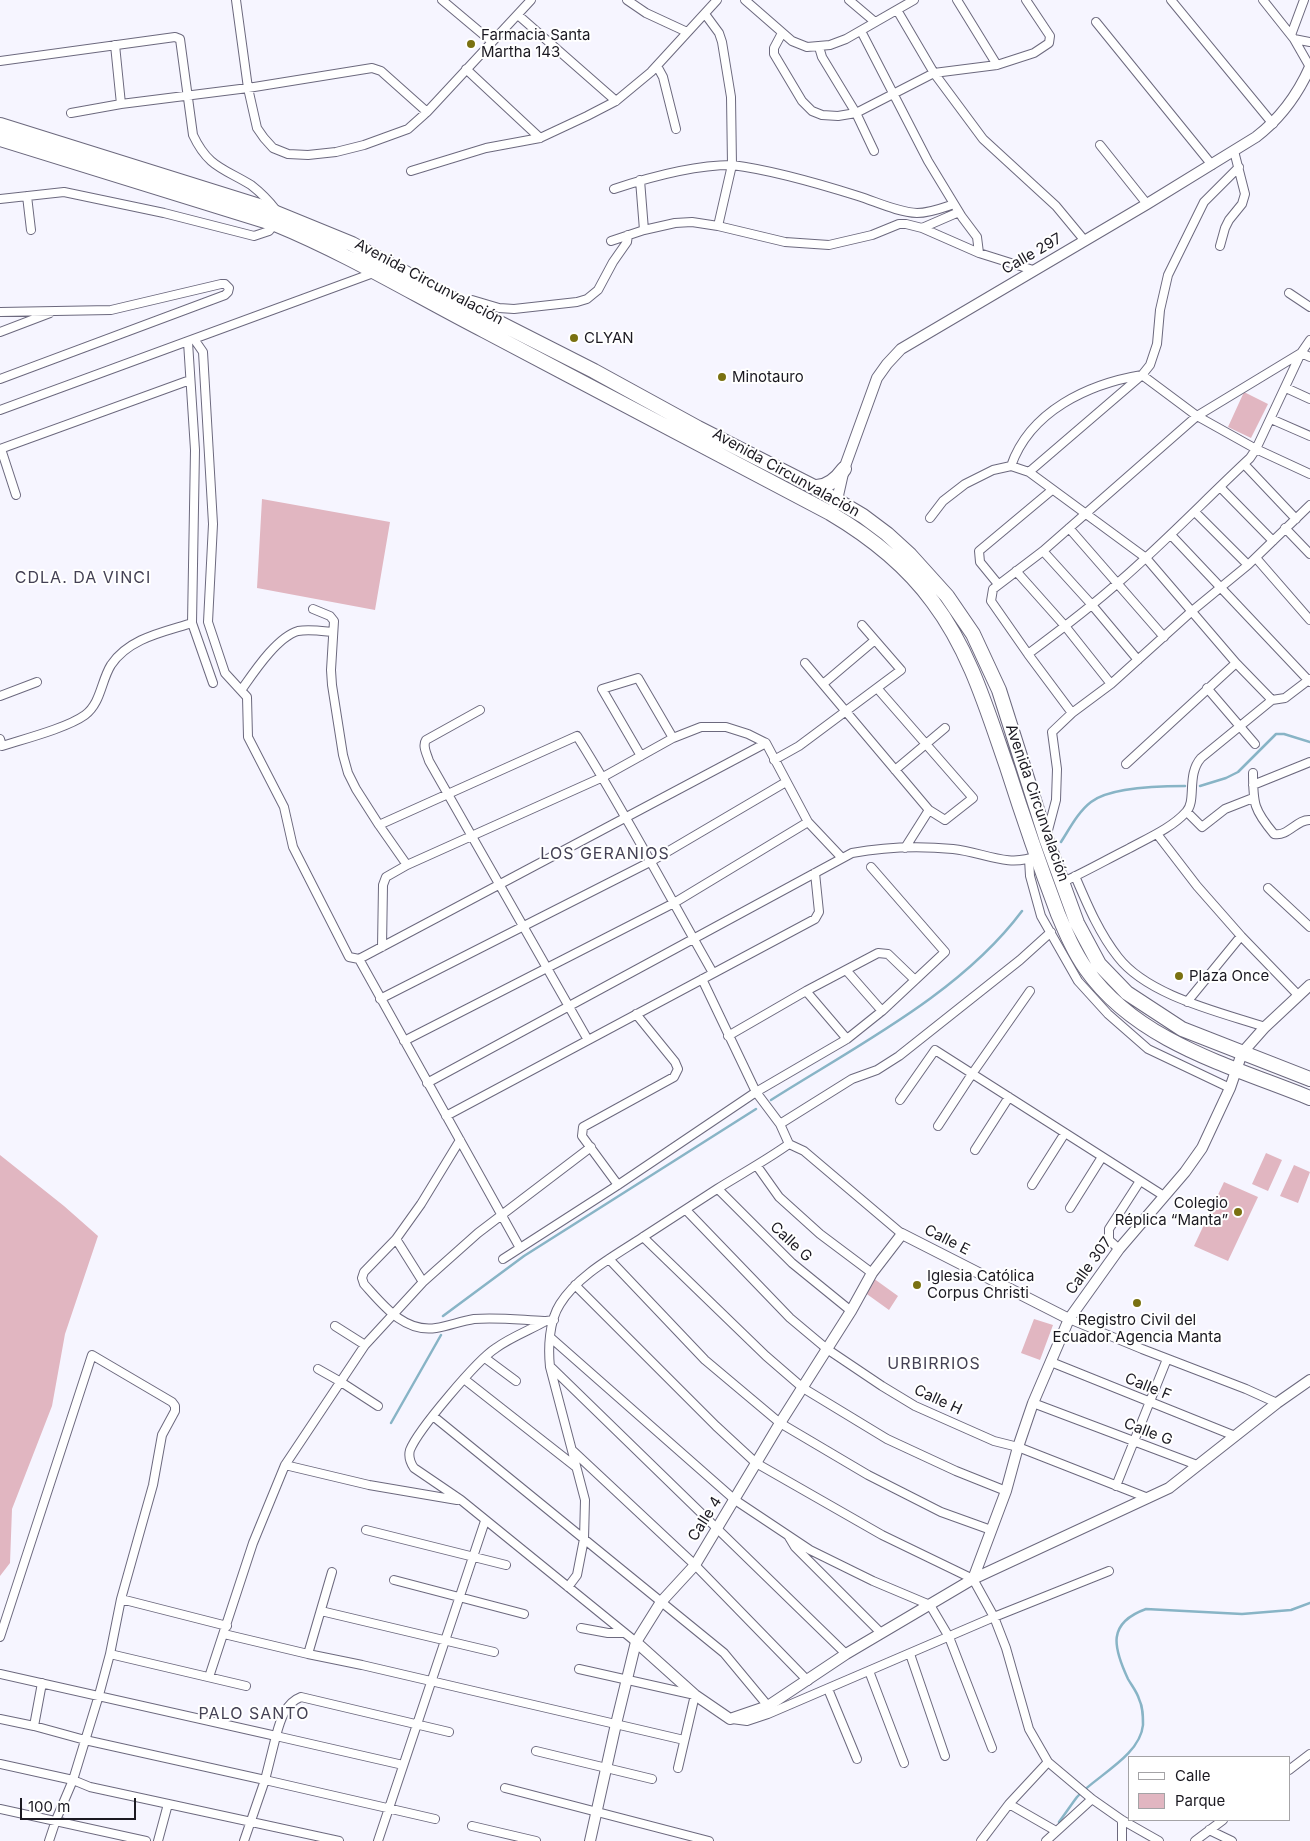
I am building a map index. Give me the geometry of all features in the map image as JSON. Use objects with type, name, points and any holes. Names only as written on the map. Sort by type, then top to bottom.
[{"type":"highway","name":"Avenida Circunvalación","points":[[0,125],[213,191],[277,219],[377,272],[594,371],[698,428],[814,487],[863,516],[910,555],[947,596],[973,634],[999,690],[1046,838],[1069,879],[1077,923],[1100,964],[1127,993],[1182,1029],[1310,1079]]},
{"type":"highway","name":"Avenida Circunvalación","points":[[0,139],[277,219],[352,244],[394,267],[459,310],[830,513],[874,542],[898,563],[932,601],[958,639],[982,693],[1033,858],[1069,941],[1086,969],[1116,1003],[1149,1028],[1178,1044],[1310,1098]]},
{"type":"highway","points":[[814,487],[831,483],[844,469]]},
{"type":"street","points":[[236,0],[248,88],[257,128],[274,148],[288,154],[308,155],[336,152],[364,145],[408,129],[428,112],[531,0]]},
{"type":"street","points":[[442,0],[492,42]]},
{"type":"street","points":[[627,0],[646,13],[687,32]]},
{"type":"street","points":[[411,171],[486,148],[540,138],[616,101],[656,66],[717,0]]},
{"type":"street","points":[[745,0],[782,33],[800,45],[807,47],[819,47],[846,40],[914,0]]},
{"type":"street","points":[[850,0],[875,22]]},
{"type":"street","points":[[957,0],[997,65]]},
{"type":"street","points":[[782,33],[774,48],[774,54],[802,101],[812,111],[822,114],[838,116],[856,114],[934,72],[997,65],[1034,53],[1051,40],[1026,0]]},
{"type":"street","points":[[1170,0],[1273,124]]},
{"type":"street","points":[[1263,0],[1293,37],[1310,67]]},
{"type":"street","points":[[1293,37],[1304,0]]},
{"type":"street","points":[[897,10],[934,72],[982,139],[1056,206],[1085,241]]},
{"type":"street","points":[[705,14],[719,33],[722,42],[730,97],[732,165],[718,226]]},
{"type":"street","points":[[518,15],[616,101]]},
{"type":"street","points":[[1096,22],[1212,165]]},
{"type":"street","points":[[862,31],[892,94],[928,161],[950,194],[959,212],[977,237],[979,253]]},
{"type":"street","points":[[0,61],[176,37],[180,39],[193,135],[200,150],[212,163],[252,186],[277,219],[266,233],[254,236],[164,213],[64,192],[0,199]]},
{"type":"street","points":[[1293,37],[1310,42]]},
{"type":"street","points":[[115,46],[121,104]]},
{"type":"street","points":[[819,47],[822,57],[856,114],[874,151]]},
{"type":"street","points":[[656,66],[663,77],[676,129]]},
{"type":"street","name":"Calle 297","points":[[830,513],[837,500],[844,469],[876,378],[901,349],[920,336],[1148,204],[1234,151],[1273,124],[1289,105],[1310,67]]},
{"type":"street","points":[[71,113],[121,104],[248,88],[377,68],[428,112]]},
{"type":"street","points":[[466,70],[540,138]]},
{"type":"street","points":[[1100,145],[1148,204]]},
{"type":"street","points":[[1220,246],[1229,220],[1245,199],[1234,151]]},
{"type":"street","points":[[614,189],[640,180],[714,165],[732,165],[755,168],[858,196],[890,208],[915,213],[930,212],[954,204]]},
{"type":"street","points":[[1029,472],[1142,375],[1150,365],[1157,344],[1160,310],[1168,275],[1204,202],[1239,167]]},
{"type":"street","points":[[640,180],[644,230]]},
{"type":"street","points":[[27,196],[31,230]]},
{"type":"street","points":[[922,228],[959,212]]},
{"type":"street","points":[[610,241],[644,230],[675,223],[692,222],[718,226],[785,242],[829,245],[872,236],[899,224],[914,225],[979,253],[1033,270]]},
{"type":"street","points":[[459,310],[472,300],[499,308],[514,309],[577,302],[587,299],[601,286],[613,262],[627,242],[628,235]]},
{"type":"street","points":[[0,410],[394,267]]},
{"type":"street","points":[[0,312],[111,310],[221,284],[225,284],[229,288],[225,295],[0,379]]},
{"type":"street","points":[[1289,293],[1310,307]]},
{"type":"street","points":[[0,332],[56,311]]},
{"type":"street","points":[[1028,654],[1118,583],[1244,464],[1256,449],[1301,353],[1310,340]]},
{"type":"street","points":[[191,341],[190,380],[195,450],[192,623],[213,683]]},
{"type":"street","points":[[191,341],[204,352],[213,524],[208,622],[225,673],[242,689],[247,697],[248,737],[284,807],[293,847],[349,957],[359,960],[520,1248]]},
{"type":"street","points":[[1301,353],[1310,357]]},
{"type":"street","points":[[1072,713],[991,601],[993,589],[1043,551],[1197,416],[1301,353]]},
{"type":"street","points":[[1011,466],[1014,455],[1031,430],[1057,406],[1088,390],[1125,378],[1142,375],[1197,416],[1256,449],[1310,474]]},
{"type":"street","points":[[16,495],[0,449],[190,380]]},
{"type":"street","points":[[1286,388],[1310,399]]},
{"type":"street","points":[[1271,419],[1310,436]]},
{"type":"street","points":[[1244,464],[1296,519]]},
{"type":"street","points":[[930,518],[943,501],[965,484],[993,470],[1011,466],[1029,472],[1146,558],[1236,663],[1272,700]]},
{"type":"street","points":[[1220,487],[1273,541]]},
{"type":"street","points":[[998,584],[980,562],[979,552],[1052,490]]},
{"type":"street","points":[[1230,1088],[1148,1049],[1108,1014],[1078,981],[1041,916],[1030,876],[1033,858],[1046,838],[1056,800],[1057,769],[1052,732],[1072,713],[1111,684],[1192,611],[1256,558],[1310,505]]},
{"type":"street","points":[[1195,512],[1248,565]]},
{"type":"street","points":[[1069,528],[1164,637]]},
{"type":"street","points":[[1285,528],[1310,554]]},
{"type":"street","points":[[1171,535],[1310,680],[1285,698],[1272,700],[1197,763],[1192,775],[1190,806],[1187,812],[1157,834],[1069,879],[1119,958],[1143,980],[1187,1002],[1265,1027]]},
{"type":"street","points":[[1043,551],[1138,660]]},
{"type":"street","points":[[1256,558],[1310,620]]},
{"type":"street","points":[[1016,571],[1065,626],[1111,684]]},
{"type":"street","points":[[313,609],[333,618],[331,670],[348,773],[379,825],[407,864]]},
{"type":"street","points":[[0,739],[2,746],[74,722],[86,714],[97,701],[111,665],[126,649],[149,637],[192,623]]},
{"type":"street","points":[[774,760],[799,746],[901,670],[862,625]]},
{"type":"street","points":[[242,689],[260,663],[291,634],[302,631],[333,632]]},
{"type":"street","points":[[823,684],[875,640]]},
{"type":"street","points":[[805,663],[929,810],[945,820],[973,798],[876,688]]},
{"type":"street","points":[[1126,764],[1236,663]]},
{"type":"street","points":[[641,756],[602,689],[638,678],[673,738]]},
{"type":"street","points":[[0,696],[37,682]]},
{"type":"street","points":[[1207,688],[1255,744]]},
{"type":"street","points":[[480,710],[426,740],[424,743],[429,761],[588,1040]]},
{"type":"street","points":[[382,947],[382,885],[386,877],[407,864],[603,777],[673,738],[701,727],[726,727],[748,734],[766,743],[808,822],[842,858]]},
{"type":"street","points":[[895,770],[945,728]]},
{"type":"street","points":[[379,825],[577,736],[627,818],[713,973]]},
{"type":"street","points":[[359,960],[766,743]]},
{"type":"street","points":[[1253,785],[1310,762]]},
{"type":"street","points":[[1253,773],[1253,798],[1259,816],[1274,834],[1282,834],[1304,820],[1310,820]]},
{"type":"street","points":[[380,999],[650,862],[786,782]]},
{"type":"street","points":[[1187,812],[1202,827],[1225,808],[1253,798]]},
{"type":"street","points":[[905,848],[929,810]]},
{"type":"street","points":[[404,1041],[674,903],[808,822]]},
{"type":"street","points":[[1157,834],[1197,886],[1241,936],[1298,995]]},
{"type":"street","points":[[427,1082],[852,853],[882,848],[905,848],[954,850],[1017,862],[1033,858]]},
{"type":"street","points":[[503,1259],[618,1185],[756,1092],[847,1039],[882,1012],[945,952],[871,867]]},
{"type":"street","points":[[446,1116],[815,919],[820,912],[814,873]]},
{"type":"street","points":[[1268,888],[1310,927]]},
{"type":"street","points":[[780,1124],[852,1079],[877,1070],[900,1056],[1020,960],[1051,932]]},
{"type":"street","points":[[1187,1002],[1241,936]]},
{"type":"street","points":[[728,1036],[806,991],[878,953],[888,954],[915,980]]},
{"type":"street","points":[[846,970],[882,1012]]},
{"type":"street","points":[[702,979],[756,1092],[780,1124],[789,1144],[609,1259],[575,1285],[550,1321],[494,1348],[464,1379],[433,1416],[411,1448],[410,1462],[414,1468],[461,1500],[636,1642],[695,1695],[730,1719],[747,1720],[768,1714],[994,1617],[1109,1571]]},
{"type":"street","name":"Calle 307","points":[[973,1579],[1006,1491],[1033,1403],[1069,1319],[1120,1249],[1185,1172],[1202,1148],[1230,1088],[1242,1053],[1265,1027],[1310,985]]},
{"type":"street","points":[[806,991],[847,1039]]},
{"type":"street","points":[[938,1126],[1030,991]]},
{"type":"street","points":[[618,1185],[582,1136],[584,1124],[674,1076],[678,1071],[677,1064],[636,1014]]},
{"type":"street","points":[[900,1100],[935,1050],[1164,1196]]},
{"type":"street","points":[[975,1150],[1009,1097]]},
{"type":"street","points":[[1032,1185],[1065,1133]]},
{"type":"street","points":[[460,1140],[421,1204],[396,1239],[364,1272],[362,1278],[364,1284],[392,1314],[416,1328],[425,1329],[473,1319],[495,1318],[550,1321]]},
{"type":"street","name":"Calle E","points":[[789,1144],[804,1151],[902,1234],[1069,1319],[1246,1388],[1276,1403]]},
{"type":"street","points":[[209,1677],[253,1543],[285,1465],[365,1345],[423,1282],[478,1233],[591,1147]]},
{"type":"street","points":[[1070,1208],[1102,1157]]},
{"type":"street","points":[[757,1166],[779,1197],[820,1234],[872,1273]]},
{"type":"street","points":[[1120,1249],[1110,1240],[1109,1229],[1140,1181]]},
{"type":"street","name":"Calle G","points":[[718,1189],[792,1263],[851,1311]]},
{"type":"street","name":"Calle H","points":[[686,1210],[790,1318],[827,1349],[882,1386],[915,1406],[994,1441],[1018,1447],[1148,1498]]},
{"type":"street","name":"Calle 4","points":[[590,1841],[636,1642],[661,1602],[694,1565],[780,1423],[851,1311],[872,1273],[902,1234]]},
{"type":"street","points":[[643,1238],[766,1356],[803,1388],[887,1439],[956,1471],[1006,1491]]},
{"type":"street","points":[[396,1239],[423,1282]]},
{"type":"street","points":[[609,1259],[705,1360],[780,1423],[868,1475],[941,1512],[991,1530]]},
{"type":"street","points":[[575,1285],[716,1426],[756,1463],[882,1535],[973,1579],[994,1617],[1006,1648],[1029,1729],[1048,1762],[1092,1799],[1122,1820],[1159,1841]]},
{"type":"street","points":[[550,1321],[550,1367],[585,1500],[584,1539],[578,1575],[568,1588]]},
{"type":"street","points":[[335,1326],[365,1345]]},
{"type":"street","points":[[551,1338],[735,1500],[810,1550],[930,1605],[949,1637],[992,1748]]},
{"type":"street","points":[[0,1637],[92,1356],[172,1402],[175,1406],[175,1412],[162,1435],[153,1485],[121,1599],[110,1654],[99,1695],[73,1780],[49,1841]]},
{"type":"street","points":[[485,1358],[516,1381]]},
{"type":"street","points":[[1116,1486],[1167,1358]]},
{"type":"street","name":"Calle F","points":[[1051,1362],[1235,1436]]},
{"type":"street","points":[[550,1367],[846,1654]]},
{"type":"street","points":[[318,1369],[378,1406]]},
{"type":"street","points":[[464,1379],[576,1467]]},
{"type":"street","points":[[730,1719],[768,1706],[846,1654],[973,1579],[1169,1488],[1276,1403],[1310,1380]]},
{"type":"street","name":"Calle G","points":[[1033,1403],[1198,1465]]},
{"type":"street","points":[[433,1416],[724,1653],[768,1706]]},
{"type":"street","points":[[573,1451],[694,1565],[808,1681]]},
{"type":"street","points":[[285,1465],[369,1485],[461,1500]]},
{"type":"street","points":[[378,1841],[485,1521]]},
{"type":"street","points":[[366,1530],[506,1565]]},
{"type":"street","points":[[788,1536],[795,1547],[881,1633]]},
{"type":"street","points":[[308,1654],[332,1572]]},
{"type":"street","points":[[394,1580],[524,1614]]},
{"type":"street","points":[[121,1599],[227,1626]]},
{"type":"street","points":[[321,1611],[494,1652]]},
{"type":"street","points":[[581,1628],[608,1633],[624,1633]]},
{"type":"street","points":[[224,1634],[684,1740]]},
{"type":"street","points":[[110,1654],[246,1686]]},
{"type":"street","points":[[910,1654],[945,1756]]},
{"type":"street","points":[[579,1669],[695,1695]]},
{"type":"street","points":[[869,1671],[904,1763]]},
{"type":"street","points":[[0,1674],[403,1765]]},
{"type":"street","points":[[34,1726],[42,1682]]},
{"type":"street","points":[[828,1689],[857,1759]]},
{"type":"street","points":[[678,1768],[695,1695]]},
{"type":"street","points":[[244,1841],[265,1780],[280,1723],[290,1704],[301,1697],[449,1732]]},
{"type":"street","points":[[0,1719],[388,1810],[435,1819]]},
{"type":"street","points":[[536,1751],[652,1779]]},
{"type":"street","points":[[1290,1769],[1310,1754]]},
{"type":"street","points":[[981,1841],[1009,1804],[1048,1762]]},
{"type":"street","points":[[0,1764],[73,1780],[90,1787],[339,1841]]},
{"type":"street","points":[[505,1788],[709,1841]]},
{"type":"street","points":[[1046,1841],[1092,1799]]},
{"type":"street","points":[[158,1841],[168,1804]]},
{"type":"street","points":[[1009,1804],[1056,1831]]},
{"type":"street","points":[[0,1809],[146,1841]]},
{"type":"street","points":[[1114,1841],[1122,1838],[1122,1820]]},
{"type":"street","points":[[1195,1841],[1222,1821]]},
{"type":"street","points":[[472,1826],[536,1841]]},
{"type":"street","points":[[1209,1830],[1232,1841]]},
{"type":"green space","points":[[1244,392],[1268,404],[1251,438],[1228,427]]},
{"type":"green space","points":[[262,499],[390,522],[375,610],[257,588]]},
{"type":"green space","points":[[1266,1153],[1282,1160],[1268,1191],[1252,1184]]},
{"type":"green space","points":[[0,1155],[98,1236],[65,1334],[52,1406],[12,1509],[10,1563],[0,1576]]},
{"type":"green space","points":[[1294,1165],[1310,1172],[1298,1203],[1280,1196]]},
{"type":"green space","points":[[1224,1182],[1258,1197],[1228,1261],[1194,1246]]},
{"type":"green space","points":[[873,1278],[898,1296],[889,1310],[864,1292]]},
{"type":"green space","points":[[1034,1319],[1053,1325],[1040,1360],[1021,1353]]},
{"type":"waterway","points":[[1200,786],[1238,772],[1276,734],[1284,734],[1310,742]]},
{"type":"waterway","points":[[1061,842],[1082,811],[1091,802],[1100,797],[1136,788],[1185,786]]},
{"type":"waterway","points":[[771,1100],[872,1038],[938,993],[969,968],[1022,911]]},
{"type":"waterway","points":[[443,1316],[524,1256],[756,1109]]},
{"type":"waterway","points":[[391,1423],[441,1335]]},
{"type":"waterway","points":[[1059,1822],[1077,1797],[1126,1756],[1140,1736],[1143,1725],[1141,1705],[1123,1667],[1117,1646],[1119,1629],[1125,1621],[1146,1609],[1242,1614],[1291,1610],[1310,1603]]},
{"type":"place","name":"Farmacia Santa Martha 143","points":[[471,44]]},
{"type":"place","name":"CLYAN","points":[[574,338]]},
{"type":"place","name":"Minotauro","points":[[722,377]]},
{"type":"place","name":"Plaza Once","points":[[1179,976]]},
{"type":"place","name":"Colegio Réplica “Manta”","points":[[1238,1212]]},
{"type":"place","name":"Iglesia Católica Corpus Christi","points":[[917,1285]]},
{"type":"place","name":"Registro Civil del Ecuador Agencia Manta","points":[[1137,1303]]},
{"type":"district","name":"CDLA. DA VINCI","points":[[83,578]]},
{"type":"district","name":"LOS GERANIOS","points":[[605,854]]},
{"type":"district","name":"URBIRRIOS","points":[[934,1364]]},
{"type":"district","name":"PALO SANTO","points":[[254,1714]]}]
